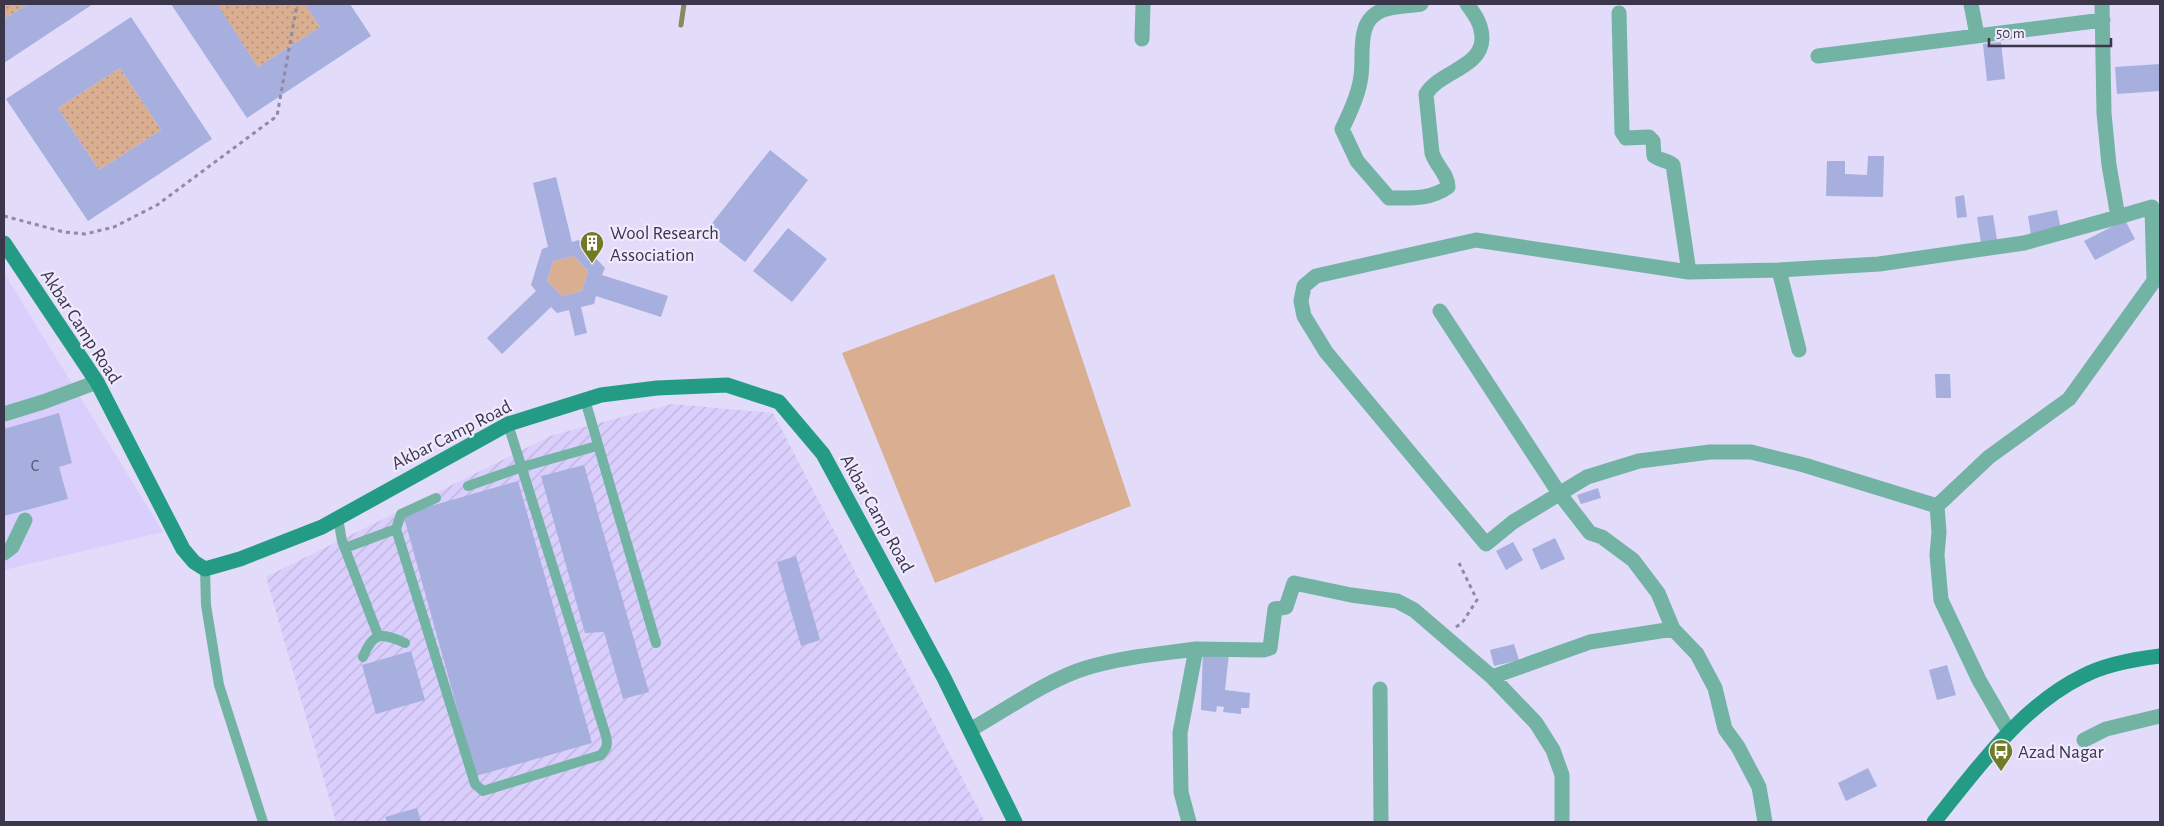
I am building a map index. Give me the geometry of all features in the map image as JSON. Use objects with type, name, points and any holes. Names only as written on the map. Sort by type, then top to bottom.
[{"type":"street","points":[[1142,39],[1143,4]]},
{"type":"street","points":[[1421,4],[1382,10],[1366,24],[1363,35],[1360,82],[1342,129],[1357,161],[1389,198],[1424,198],[1440,193],[1448,187],[1448,179],[1434,161],[1432,153],[1426,94],[1436,81],[1477,56],[1481,46],[1481,27],[1478,19],[1467,4]]},
{"type":"street","points":[[1971,4],[1977,35]]},
{"type":"street","points":[[2102,4],[2105,122],[2109,165],[2118,217]]},
{"type":"street","points":[[1619,13],[1622,132],[1626,138],[1649,137],[1653,141],[1654,156],[1660,161],[1668,161],[1673,165],[1689,272]]},
{"type":"street","points":[[1818,56],[2103,20]]},
{"type":"street","points":[[2156,203],[2154,281],[2143,297],[2069,399],[1989,457],[1937,506],[1813,468],[1751,452],[1710,452],[1639,461],[1587,477],[1513,522],[1486,544],[1326,352],[1304,316],[1301,301],[1304,286],[1316,276],[1335,270],[1371,264],[1476,240],[1689,272],[1778,270],[1879,264],[2024,242],[2118,217],[2156,203]]},
{"type":"street","name":"Akbar Camp Road","points":[[4,243],[97,382],[183,549],[194,562],[205,569],[240,559],[322,527],[508,424],[601,395],[657,388],[726,385],[780,402],[823,454],[970,730],[1015,822]]},
{"type":"street","points":[[1778,270],[1799,350]]},
{"type":"street","points":[[1440,310],[1559,493],[1590,533],[1602,536],[1633,560],[1658,593],[1674,630],[1697,654],[1716,688],[1725,729],[1738,747],[1759,787],[1765,822]]},
{"type":"street","points":[[4,414],[97,382]]},
{"type":"street","points":[[1937,506],[1939,532],[1937,555],[1941,600],[1979,680],[2009,732]]},
{"type":"street","points":[[4,553],[12,547],[25,520]]},
{"type":"street","points":[[970,730],[1061,678],[1085,668],[1138,657],[1196,649],[1264,650],[1270,648],[1275,609],[1286,607],[1294,583],[1351,595],[1397,601],[1414,610],[1492,678],[1536,723],[1553,750],[1562,775],[1562,822]]},
{"type":"street","points":[[1492,678],[1590,642],[1674,630]]},
{"type":"street","points":[[1189,822],[1181,792],[1180,733],[1196,649]]},
{"type":"street","points":[[1934,822],[2009,732],[2054,692],[2084,675],[2132,660],[2160,656]]},
{"type":"street","points":[[1380,689],[1381,822]]},
{"type":"street","points":[[2084,740],[2106,729],[2160,716]]},
{"type":"lane","points":[[585,400],[656,643]]},
{"type":"lane","points":[[436,498],[401,514],[396,529],[475,784],[484,791],[601,754],[606,750],[608,744],[606,736],[508,424]]},
{"type":"lane","points":[[468,486],[522,467],[597,446]]},
{"type":"lane","points":[[338,518],[345,548],[378,636]]},
{"type":"lane","points":[[345,548],[396,529]]},
{"type":"lane","points":[[205,569],[206,605],[219,685],[263,822]]},
{"type":"lane","points":[[363,657],[369,642],[378,636],[389,635],[405,643]]},
{"type":"path","points":[[4,216],[64,232],[85,234],[114,227],[157,206],[277,116],[298,4]]},
{"type":"path","points":[[1443,636],[1462,623],[1477,600],[1460,563]]},
{"type":"shaded area","points":[[4,4],[28,4],[4,19]]},
{"type":"shaded area","points":[[305,4],[320,27],[258,67],[217,5]]},
{"type":"shaded area","points":[[120,68],[161,130],[99,170],[58,108]]},
{"type":"shaded area","points":[[574,256],[588,271],[582,291],[562,296],[547,281],[553,261]]},
{"type":"shaded area","points":[[4,273],[163,532],[4,570]]},
{"type":"shaded area","points":[[1054,274],[1131,506],[935,583],[842,353]]},
{"type":"shaded area","points":[[672,404],[773,413],[985,822],[336,822],[266,577],[553,435]]},
{"type":"building","points":[[28,4],[93,4],[4,63],[4,19]]},
{"type":"building","points":[[171,4],[217,4],[258,67],[320,27],[305,4],[350,4],[371,36],[247,118]]},
{"type":"building","points":[[131,17],[212,139],[88,221],[6,99]],"holes":[[[120,68],[161,130],[99,170],[58,108]]]},
{"type":"building","points":[[2001,42],[2005,79],[1987,81],[1983,44]]},
{"type":"building","points":[[2160,64],[2160,91],[2117,94],[2115,67]]},
{"type":"building","points":[[770,150],[808,180],[745,262],[706,231]]},
{"type":"building","points":[[1868,156],[1884,156],[1883,197],[1826,196],[1827,161],[1845,161],[1845,174],[1867,175]]},
{"type":"building","name":"Wool Research Association","points":[[556,177],[572,242],[579,240],[605,268],[602,275],[668,296],[661,317],[596,296],[594,304],[581,307],[587,333],[575,336],[569,310],[557,313],[551,307],[502,354],[487,338],[536,291],[531,285],[542,249],[548,247],[533,183]],"holes":[[[574,256],[588,271],[582,291],[562,296],[547,281],[553,261]]]},
{"type":"building","points":[[1964,195],[1967,217],[1957,218],[1955,197]]},
{"type":"building","points":[[2057,210],[2061,229],[2031,235],[2028,216]]},
{"type":"building","points":[[1993,215],[1997,240],[1981,243],[1977,217]]},
{"type":"building","points":[[2125,220],[2135,239],[2095,260],[2084,241]]},
{"type":"building","points":[[788,228],[827,259],[792,302],[753,271]]},
{"type":"building","points":[[1935,374],[1950,374],[1951,398],[1936,398]]},
{"type":"building","points":[[59,413],[72,463],[59,467],[68,499],[4,516],[4,429]]},
{"type":"building","points":[[584,465],[649,692],[623,699],[604,632],[585,633],[541,476]]},
{"type":"building","points":[[518,481],[592,743],[476,776],[403,514]]},
{"type":"building","points":[[1598,488],[1601,498],[1581,504],[1577,495]]},
{"type":"building","points":[[1555,538],[1565,559],[1541,570],[1532,549]]},
{"type":"building","points":[[1513,542],[1523,560],[1506,570],[1496,551]]},
{"type":"building","points":[[796,556],[820,640],[801,646],[777,562]]},
{"type":"building","points":[[1514,644],[1519,660],[1494,666],[1490,650]]},
{"type":"building","points":[[1203,650],[1229,653],[1225,690],[1250,693],[1249,708],[1241,708],[1241,714],[1223,712],[1224,707],[1217,706],[1216,712],[1201,710]]},
{"type":"building","points":[[411,651],[425,700],[376,714],[362,665]]},
{"type":"building","points":[[1947,665],[1956,695],[1937,700],[1929,670]]},
{"type":"building","points":[[1868,768],[1877,786],[1846,801],[1838,783]]},
{"type":"building","points":[[417,808],[421,822],[387,822],[385,817]]},
{"type":"waterway","points":[[681,25],[684,4]]},
{"type":"place","name":"Wool Research Association","points":[[592,264]]},
{"type":"place","name":"Azad Nagar","points":[[2001,772]]}]
